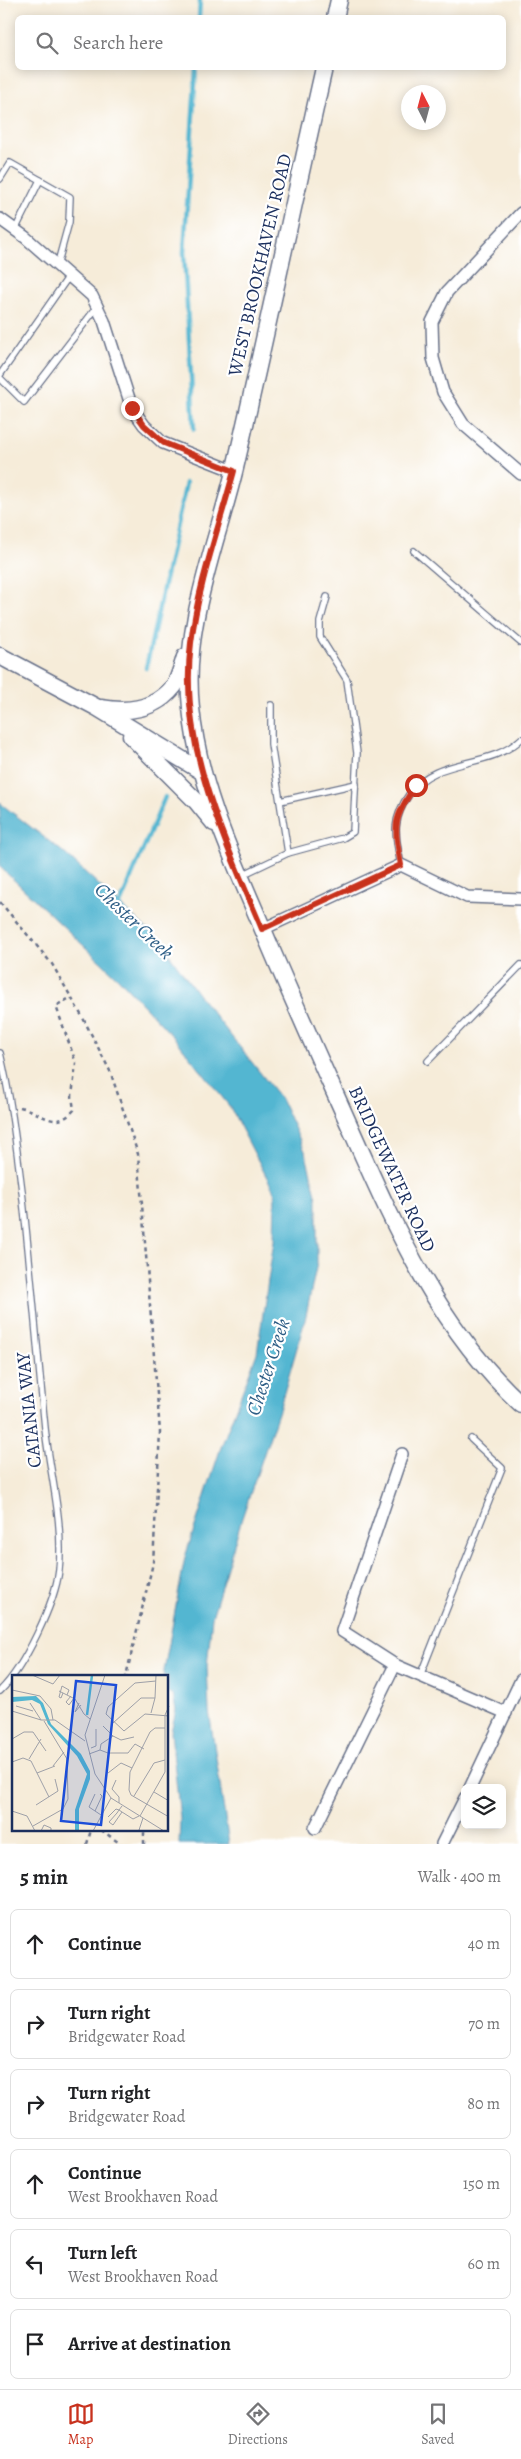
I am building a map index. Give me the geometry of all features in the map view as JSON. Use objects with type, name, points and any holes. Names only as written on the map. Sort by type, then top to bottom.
[{"type":"street","points":[[337,15],[340,0]]},
{"type":"street","name":"WEST BROOKHAVEN ROAD","points":[[201,771],[188,685],[190,643],[199,601],[234,471],[324,70]]},
{"type":"street","points":[[521,212],[448,292],[432,322],[433,358],[443,392],[463,424],[521,474]]},
{"type":"street","points":[[0,220],[15,230],[92,296],[104,321],[132,408],[144,425],[164,443],[234,471]]},
{"type":"street","points":[[96,707],[116,711],[141,709],[162,697],[174,685],[190,643]]},
{"type":"street","points":[[0,656],[96,707],[201,771]]},
{"type":"street","points":[[96,707],[161,765],[196,801],[222,834]]},
{"type":"street","name":"BRIDGEWATER ROAD","points":[[201,771],[222,834],[376,1189],[417,1267],[467,1344],[521,1404]]},
{"type":"street","points":[[262,929],[401,865],[467,897],[521,899]]},
{"type":"street","points":[[402,1454],[342,1631],[395,1665],[506,1713]]},
{"type":"street","points":[[315,1828],[395,1665]]},
{"type":"street","points":[[472,1784],[521,1680]]},
{"type":"street","points":[[442,1844],[461,1806]]},
{"type":"lane","points":[[0,179],[10,163],[70,197],[69,222],[58,266]]},
{"type":"lane","points":[[15,230],[40,180]]},
{"type":"lane","points":[[69,276],[0,376],[24,402],[97,307]]},
{"type":"lane","points":[[414,551],[521,643]]},
{"type":"lane","points":[[240,876],[288,853],[343,838],[353,832],[357,753],[347,680],[320,637],[320,622],[327,597]]},
{"type":"lane","points":[[271,705],[271,744],[288,853]]},
{"type":"lane","points":[[401,865],[395,825],[398,811],[416,785],[428,776],[446,768],[488,759],[508,750],[521,738]]},
{"type":"lane","points":[[280,801],[356,784]]},
{"type":"lane","points":[[428,1062],[521,965]]},
{"type":"lane","name":"CATANIA WAY","points":[[0,1053],[11,1105],[30,1264],[45,1429],[60,1548],[58,1573],[48,1608],[19,1668],[13,1675]]},
{"type":"lane","points":[[420,1676],[502,1468],[471,1439]]},
{"type":"lane","name":"CATANIA WAY","points":[[0,1691],[12,1676]]},
{"type":"path","points":[[0,902],[52,964],[110,1070],[138,1154],[160,1432],[153,1563],[126,1675]]},
{"type":"path","points":[[11,1105],[30,1109],[52,1121],[67,1119],[74,1110],[72,1096],[76,1063],[57,1009],[59,1004],[70,998]]},
{"type":"path","points":[[104,1832],[121,1844]]},
{"type":"water","name":"Chester Creek","points":[[0,803],[63,852],[158,939],[201,998],[281,1099],[305,1151],[317,1198],[317,1263],[305,1320],[279,1410],[242,1518],[212,1617],[207,1666],[209,1711],[229,1844],[179,1844],[180,1819],[171,1732],[176,1710],[173,1695],[169,1692],[169,1675],[163,1675],[185,1557],[220,1450],[257,1353],[274,1241],[275,1193],[230,1107],[177,1041],[118,978],[0,867]]},
{"type":"waterway","points":[[199,15],[200,0]]},
{"type":"waterway","points":[[194,429],[184,252],[196,70]]},
{"type":"waterway","points":[[146,668],[186,483]]},
{"type":"waterway","name":"Chester Creek","points":[[118,909],[165,797]]},
{"type":"route","points":[[132,408],[144,425],[164,443],[234,471],[199,601],[190,643],[188,685],[201,771],[222,834],[262,929],[401,865],[395,825],[398,811],[416,785]]}]
